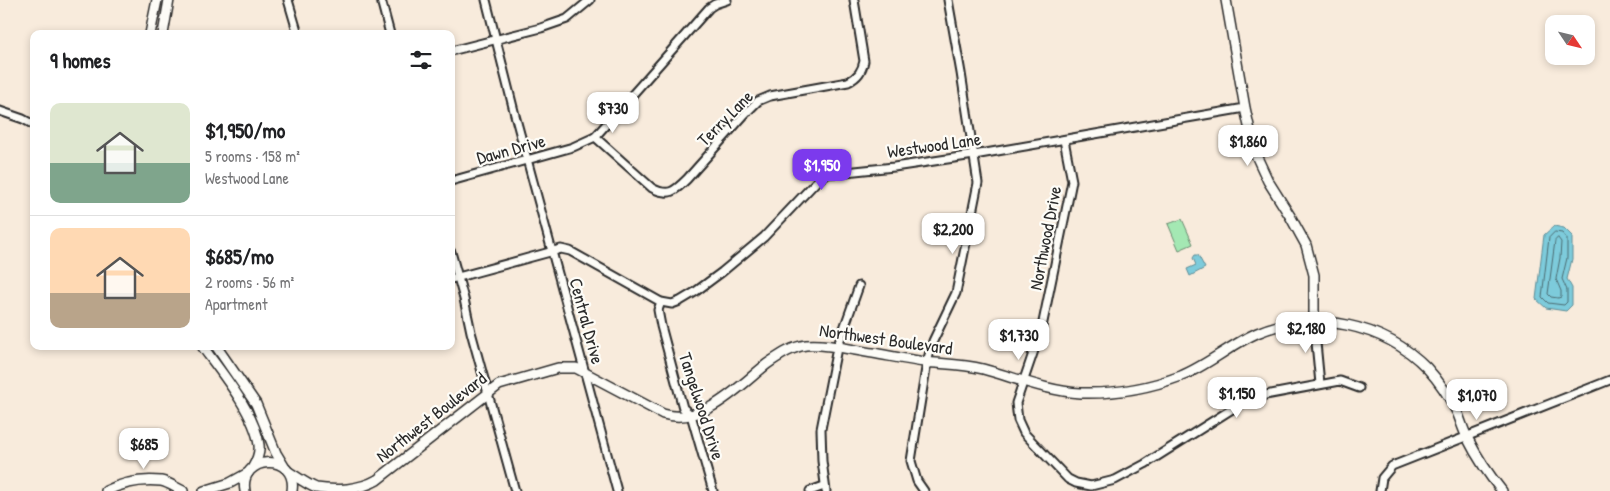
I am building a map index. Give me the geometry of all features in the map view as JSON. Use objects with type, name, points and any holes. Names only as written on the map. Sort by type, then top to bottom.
[{"type":"street","points":[[151,30],[157,0]]},
{"type":"street","points":[[164,30],[169,0]]},
{"type":"street","points":[[288,0],[297,30]]},
{"type":"street","points":[[381,0],[389,30]]},
{"type":"street","name":"Central Drive","points":[[486,0],[495,40],[616,491]]},
{"type":"street","points":[[455,50],[541,28],[567,19],[590,0]]},
{"type":"street","name":"Dawn Drive","points":[[455,180],[573,147],[595,138],[709,8],[727,0]]},
{"type":"street","name":"Terry Lane","points":[[595,138],[652,188],[664,193],[671,192],[687,179],[744,114],[758,101],[770,96],[848,82],[858,75],[863,68],[864,61],[854,0]]},
{"type":"street","points":[[924,491],[917,482],[911,461],[927,362],[933,340],[956,293],[978,183],[948,0]]},
{"type":"street","points":[[1226,0],[1255,153],[1268,181],[1306,245],[1314,276],[1314,322],[1320,384]]},
{"type":"street","name":"Westwood Lane","points":[[661,302],[672,304],[680,301],[722,272],[764,237],[816,182],[826,174],[894,167],[974,155],[1245,108]]},
{"type":"street","points":[[0,111],[30,123]]},
{"type":"street","name":"Northwood Drive","points":[[1064,140],[1072,181],[1042,327],[1016,403],[1016,415],[1019,426],[1068,480],[1091,486],[1115,480],[1250,399],[1340,381],[1359,388]]},
{"type":"street","points":[[515,491],[455,278],[561,249],[570,251],[661,302]]},
{"type":"street","points":[[810,491],[825,489],[821,429],[836,348],[859,286]]},
{"type":"street","name":"Tangelwood Drive","points":[[661,302],[658,310],[661,326],[683,408],[691,415],[713,491]]},
{"type":"street","name":"Northwest Boulevard","points":[[287,470],[309,484],[325,491],[350,490],[370,484],[487,392],[506,382],[558,368],[576,368],[663,414],[676,416],[691,415],[709,408],[781,354],[804,345],[982,369],[1054,390],[1081,393],[1107,392],[1139,388],[1182,375],[1204,364],[1242,340],[1258,333],[1282,325],[1314,322],[1342,324],[1360,328],[1383,337],[1420,361],[1443,388],[1457,413],[1466,437],[1482,464],[1502,491]]},
{"type":"street","points":[[205,350],[245,408],[260,445],[259,453],[245,480],[245,491]]},
{"type":"street","points":[[219,350],[256,404],[276,452],[292,478],[292,491]]},
{"type":"street","points":[[1380,491],[1382,478],[1392,466],[1610,380]]},
{"type":"street","points":[[233,390],[242,383]]},
{"type":"street","points":[[204,491],[230,483],[266,462],[280,464],[287,470]]},
{"type":"street","points":[[106,491],[115,486],[130,482],[162,481],[182,491]]},
{"type":"green space","points":[[1182,219],[1193,244],[1179,250],[1168,224]]},
{"type":"water","points":[[1554,226],[1564,228],[1572,236],[1572,259],[1567,279],[1572,288],[1572,305],[1566,311],[1546,308],[1536,299],[1544,235]]},
{"type":"water","points":[[1195,255],[1198,255],[1205,268],[1190,276],[1187,269],[1196,265],[1193,258]]}]
